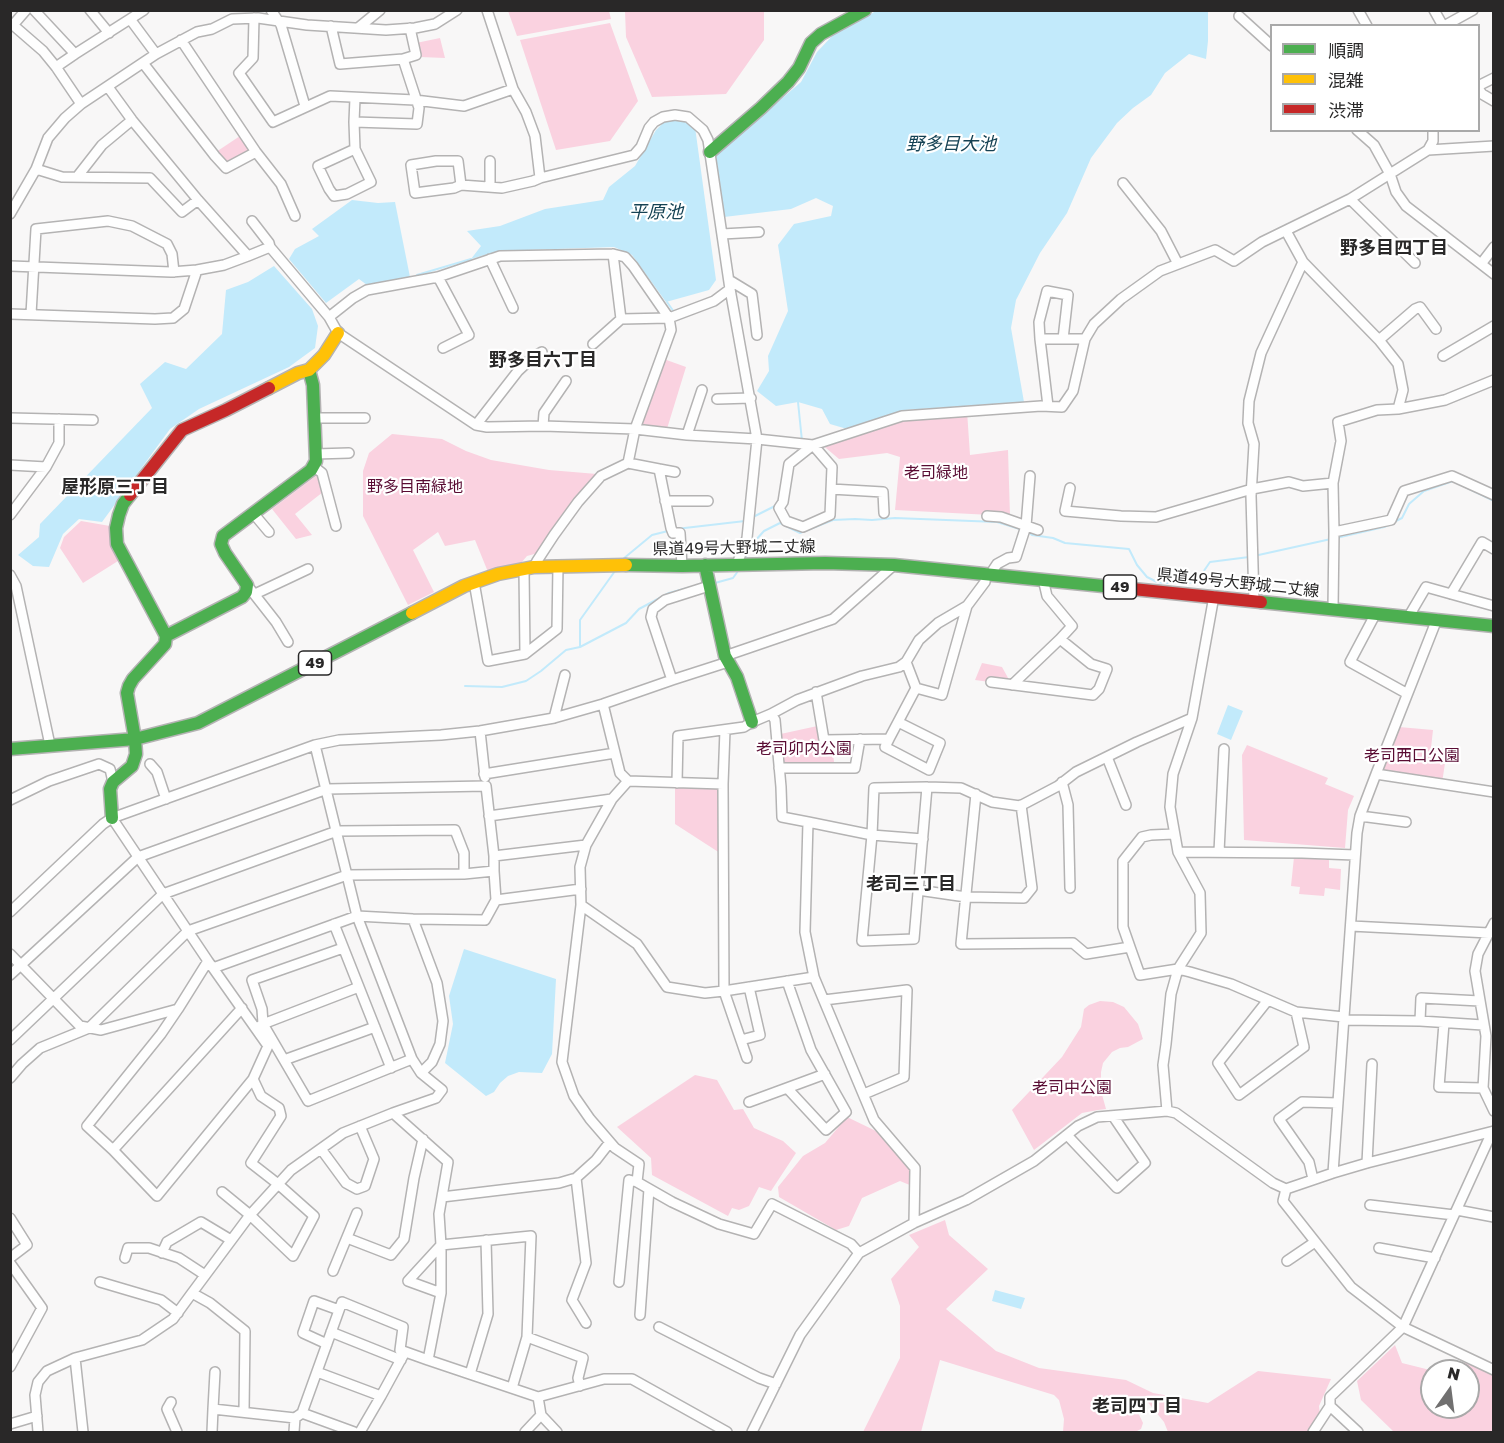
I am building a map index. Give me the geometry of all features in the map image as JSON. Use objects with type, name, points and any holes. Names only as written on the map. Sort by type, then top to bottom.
[{"type":"main road","points":[[710,152],[788,82],[821,34],[865,10]]},
{"type":"main road","points":[[112,818],[110,789],[113,782],[132,766],[136,754],[129,686],[165,644],[166,636],[117,544],[116,528],[123,504],[182,430],[298,373],[309,370],[324,355],[338,333]]},
{"type":"main road","points":[[166,636],[242,597],[251,590],[225,553],[221,544],[223,536],[311,470],[314,460],[314,418],[313,385],[309,370]]},
{"type":"main road","name":"県道49号大野城二丈線","points":[[10,749],[135,739],[198,723],[474,582],[498,574],[529,568],[615,565],[894,565],[1494,626]]},
{"type":"main road","points":[[705,565],[726,659],[737,677],[752,722]]},
{"type":"street","points":[[26,10],[12,25],[43,51],[81,104]]},
{"type":"street","points":[[34,10],[75,54]]},
{"type":"street","points":[[90,10],[109,33]]},
{"type":"street","points":[[272,10],[281,25],[305,106]]},
{"type":"street","points":[[358,28],[380,10]]},
{"type":"street","points":[[10,214],[36,170],[48,138],[65,118],[81,104],[156,54],[197,32],[212,29],[232,20],[254,18],[307,25],[386,30],[410,28],[435,24],[457,10]]},
{"type":"street","points":[[487,10],[513,89],[526,112],[535,136],[540,178]]},
{"type":"street","points":[[1358,10],[1366,24]]},
{"type":"street","points":[[1434,10],[1443,24]]},
{"type":"street","points":[[1448,24],[1473,10]]},
{"type":"street","points":[[56,67],[143,11]]},
{"type":"street","points":[[1239,16],[1270,44]]},
{"type":"street","points":[[254,18],[253,58],[239,73],[273,122],[330,96],[464,105],[513,89]]},
{"type":"street","points":[[130,19],[156,54]]},
{"type":"street","points":[[331,26],[340,64],[403,59],[416,55],[410,28]]},
{"type":"street","points":[[181,40],[256,152],[281,184],[295,216]]},
{"type":"street","points":[[354,122],[417,124],[419,108],[403,59]]},
{"type":"street","points":[[143,63],[226,168],[256,152]]},
{"type":"street","points":[[1494,78],[1480,91],[1494,101]]},
{"type":"street","points":[[108,87],[198,200],[249,256]]},
{"type":"street","points":[[355,98],[355,148],[372,182],[347,194],[334,196],[318,166],[355,148]]},
{"type":"street","points":[[461,185],[458,161],[436,160],[411,165],[415,193],[461,185],[502,188],[633,155],[641,147],[649,128],[663,117],[675,115],[688,117],[703,130],[708,140],[729,284],[758,439],[742,564]]},
{"type":"street","points":[[77,177],[102,145],[132,120]]},
{"type":"street","points":[[1359,132],[1374,145],[1390,174],[1396,192],[1406,206],[1494,274]]},
{"type":"street","points":[[252,222],[269,243],[270,248],[329,317],[338,333],[476,424],[487,427],[634,429],[813,445],[832,467],[830,514],[803,527],[786,520],[779,508],[783,502],[789,464],[813,445],[902,416],[1062,407],[1073,391],[1085,339],[1094,324],[1121,299],[1160,271],[1215,250],[1234,261],[1262,242],[1350,199],[1428,150],[1433,141],[1433,132]]},
{"type":"street","points":[[1428,150],[1494,146]]},
{"type":"street","points":[[490,161],[490,187]]},
{"type":"street","points":[[36,170],[62,177],[150,178],[182,212],[198,200]]},
{"type":"street","points":[[1123,183],[1161,231],[1178,264]]},
{"type":"street","points":[[1350,199],[1414,263]]},
{"type":"street","points":[[31,314],[36,229],[108,221],[132,226],[167,244],[172,254],[174,272]]},
{"type":"street","points":[[1286,231],[1303,262],[1379,340],[1398,364],[1403,390],[1398,409]]},
{"type":"street","points":[[722,234],[759,232]]},
{"type":"street","points":[[10,266],[174,272],[224,265],[270,248]]},
{"type":"street","points":[[1481,264],[1494,248]]},
{"type":"street","points":[[329,317],[367,290],[438,277],[500,256],[613,254],[625,257],[669,318],[671,330],[634,429],[628,463]]},
{"type":"street","points":[[613,254],[621,319]]},
{"type":"street","points":[[490,259],[513,308]]},
{"type":"street","points":[[1254,601],[1252,489],[1254,444],[1248,423],[1249,401],[1261,353],[1303,262]]},
{"type":"street","points":[[10,314],[174,318],[184,309],[197,270]]},
{"type":"street","points":[[438,277],[469,335],[443,348]]},
{"type":"street","points":[[593,344],[621,319],[669,318],[714,301],[729,284]]},
{"type":"street","points":[[729,284],[752,294],[757,335]]},
{"type":"street","points":[[1048,406],[1039,322],[1047,291],[1068,295],[1063,339]]},
{"type":"street","points":[[1379,340],[1420,307],[1436,330]]},
{"type":"street","points":[[1443,356],[1494,326]]},
{"type":"street","points":[[1040,339],[1085,339]]},
{"type":"street","points":[[476,424],[518,371],[542,352]]},
{"type":"street","points":[[1333,609],[1333,483],[1341,441],[1338,422],[1377,410],[1398,409],[1445,400],[1494,380]]},
{"type":"street","points":[[543,426],[544,413],[566,381]]},
{"type":"street","points":[[687,435],[702,390]]},
{"type":"street","points":[[717,399],[751,398]]},
{"type":"street","points":[[10,418],[93,420]]},
{"type":"street","points":[[314,418],[365,418]]},
{"type":"street","points":[[10,515],[46,466],[59,443],[59,419]]},
{"type":"street","points":[[336,526],[322,473],[314,460],[349,453]]},
{"type":"street","points":[[525,654],[529,568],[537,561],[578,502],[601,476],[628,463],[675,472]]},
{"type":"street","points":[[10,465],[46,466]]},
{"type":"street","points":[[658,469],[672,530],[680,533],[682,566]]},
{"type":"street","points":[[916,688],[942,695],[967,606],[997,564],[1008,558],[1016,557],[1025,530],[1030,476]]},
{"type":"street","points":[[1334,536],[1390,520],[1404,491],[1452,476],[1494,495]]},
{"type":"street","points":[[1070,488],[1065,511],[1121,516],[1156,516],[1252,489],[1289,482],[1303,486],[1333,483]]},
{"type":"street","points":[[831,489],[883,492],[884,513]]},
{"type":"street","points":[[666,501],[708,501]]},
{"type":"street","points":[[253,513],[269,532]]},
{"type":"street","points":[[987,516],[1001,517],[1025,530],[1038,530]]},
{"type":"street","points":[[1451,594],[1482,542],[1494,549]]},
{"type":"street","points":[[10,912],[112,818],[315,745],[339,740],[480,731],[554,718],[603,704],[833,619],[894,565]]},
{"type":"street","points":[[474,582],[488,661],[525,654],[556,630],[558,566]]},
{"type":"street","points":[[288,642],[276,622],[251,590],[308,569]]},
{"type":"street","points":[[10,575],[16,586],[50,745]]},
{"type":"street","points":[[1012,685],[1072,626],[1047,596],[1043,579]]},
{"type":"street","points":[[672,680],[651,617],[653,609],[665,600],[708,583]]},
{"type":"street","points":[[1409,616],[1426,587],[1494,606]]},
{"type":"street","points":[[1167,1111],[1162,1065],[1170,994],[1178,969],[1201,933],[1200,892],[1178,852],[1174,834],[1170,807],[1173,774],[1192,718],[1214,596]]},
{"type":"street","points":[[677,783],[678,736],[744,727],[816,692],[862,676],[899,667],[906,662],[919,640],[938,623],[967,606]]},
{"type":"street","points":[[1376,613],[1350,662],[1406,693]]},
{"type":"street","points":[[1332,1173],[1355,855],[1360,816],[1406,693],[1437,619]]},
{"type":"street","points":[[991,682],[1093,695],[1100,689],[1107,669],[1091,664],[1060,639]]},
{"type":"street","points":[[898,722],[940,743],[929,770],[885,747],[889,739],[898,722],[916,688],[906,662]]},
{"type":"street","points":[[554,718],[565,675]]},
{"type":"street","points":[[816,692],[824,740],[889,739]]},
{"type":"street","points":[[603,704],[620,773],[628,781],[723,784]]},
{"type":"street","points":[[771,714],[775,720],[782,817],[872,835],[923,839]]},
{"type":"street","points":[[927,787],[914,939],[862,941],[874,788],[927,787],[961,788],[992,802],[1021,805],[1062,783],[1076,772],[1192,718]]},
{"type":"street","points":[[725,730],[724,991],[747,1058]]},
{"type":"street","points":[[343,948],[252,980],[262,1009],[260,1026],[268,1046],[253,1079],[158,1196],[87,1126],[161,1035],[211,964],[357,916],[485,920],[496,900],[494,856],[480,731]]},
{"type":"street","points":[[779,768],[855,768],[860,739]]},
{"type":"street","points":[[38,1432],[35,1395],[38,1382],[47,1371],[75,1358],[142,1340],[173,1319],[250,1215],[291,1170],[343,1133],[436,1098],[442,1090],[421,1074],[412,1059],[357,916],[315,745]]},
{"type":"street","points":[[1219,852],[1224,749]]},
{"type":"street","points":[[484,774],[615,753]]},
{"type":"street","points":[[1107,757],[1126,805]]},
{"type":"street","points":[[10,800],[49,781],[99,764],[110,769],[113,782]]},
{"type":"street","points":[[150,764],[157,772],[166,799]]},
{"type":"street","points":[[1376,774],[1494,792]]},
{"type":"street","points":[[628,781],[612,799],[586,845],[580,867],[581,905],[562,1062],[574,1096],[590,1119],[615,1148],[639,1164],[637,1182]]},
{"type":"street","points":[[1062,783],[1068,805],[1070,888]]},
{"type":"street","points":[[10,975],[138,856],[327,789],[486,786]]},
{"type":"street","points":[[976,794],[961,944],[1073,943],[1086,954],[1130,947]]},
{"type":"street","points":[[489,816],[612,799]]},
{"type":"street","points":[[918,890],[966,897],[1024,898],[1032,888],[1021,805]]},
{"type":"street","points":[[1360,816],[1406,822]]},
{"type":"street","points":[[112,818],[242,1008],[260,1026],[284,1060],[308,1101],[412,1059]]},
{"type":"street","points":[[808,822],[805,932],[814,977],[874,1120],[915,1168],[914,1223]]},
{"type":"street","points":[[10,1040],[164,894],[337,831],[454,830],[464,853],[464,874]]},
{"type":"street","points":[[1174,834],[1142,837],[1123,861],[1123,927],[1140,975],[1178,969],[1231,984],[1296,1012],[1344,1019],[1484,1025]]},
{"type":"street","points":[[494,856],[586,845]]},
{"type":"street","points":[[1178,852],[1355,855]]},
{"type":"street","points":[[10,1078],[40,1048],[89,1028],[188,931],[347,874],[494,872]]},
{"type":"street","points":[[496,900],[581,890]]},
{"type":"street","points":[[581,905],[637,944],[667,987],[705,993],[814,977]]},
{"type":"street","points":[[412,919],[437,983],[443,1021],[440,1044],[432,1062],[421,1074]]},
{"type":"street","points":[[1494,923],[1476,963],[1475,971],[1484,1025],[1490,1036],[1483,1088],[1494,1111]]},
{"type":"street","points":[[334,924],[391,1068]]},
{"type":"street","points":[[1351,926],[1488,933]]},
{"type":"street","points":[[10,954],[80,1026],[101,1029],[178,1010]]},
{"type":"street","points":[[787,1088],[826,1130],[846,1112],[811,1050],[788,981]]},
{"type":"street","points":[[260,1026],[359,987]]},
{"type":"street","points":[[741,1040],[762,1039],[749,987]]},
{"type":"street","points":[[824,1000],[907,990],[904,1077],[864,1094]]},
{"type":"street","points":[[1420,1021],[1421,998],[1480,1001]]},
{"type":"street","points":[[1268,1000],[1218,1063],[1239,1095],[1304,1047],[1296,1012]]},
{"type":"street","points":[[113,1150],[242,1008]]},
{"type":"street","points":[[1444,1023],[1439,1087],[1483,1088]]},
{"type":"street","points":[[284,1060],[375,1027]]},
{"type":"street","points":[[1367,1163],[1372,1064]]},
{"type":"street","points":[[749,1102],[825,1074]]},
{"type":"street","points":[[222,1192],[293,1256],[314,1216],[251,1163],[281,1116],[279,1108],[261,1096],[253,1079]]},
{"type":"street","points":[[1313,1179],[1309,1162],[1279,1119],[1302,1102],[1338,1103]]},
{"type":"street","points":[[752,1432],[800,1335],[859,1253],[914,1223],[986,1189],[1034,1161],[1078,1126],[1097,1117],[1167,1111],[1176,1113],[1272,1183],[1286,1189],[1367,1163],[1493,1132]]},
{"type":"street","points":[[393,1113],[448,1162],[439,1214],[441,1293],[428,1360]]},
{"type":"street","points":[[1067,1135],[1117,1188],[1144,1163],[1113,1116]]},
{"type":"street","points":[[321,1149],[346,1183],[357,1189],[365,1186],[374,1159],[360,1126]]},
{"type":"street","points":[[1313,1432],[1330,1406],[1330,1397],[1403,1327],[1493,1132]]},
{"type":"street","points":[[347,1238],[391,1255],[404,1239],[423,1139]]},
{"type":"street","points":[[442,1197],[576,1178],[596,1160],[610,1142]]},
{"type":"street","points":[[576,1178],[586,1263],[573,1300],[586,1323]]},
{"type":"street","points":[[619,1282],[629,1180],[719,1224],[754,1234],[772,1204],[851,1244],[859,1253]]},
{"type":"street","points":[[640,1315],[649,1189]]},
{"type":"street","points":[[1286,1189],[1283,1202],[1351,1287],[1403,1327],[1494,1370]]},
{"type":"street","points":[[1370,1205],[1494,1217]]},
{"type":"street","points":[[333,1271],[357,1213]]},
{"type":"street","points":[[10,1218],[27,1245],[10,1258]]},
{"type":"street","points":[[162,1253],[167,1242],[201,1222],[231,1240]]},
{"type":"street","points":[[441,1293],[408,1281],[441,1245],[531,1236],[527,1337],[512,1388]]},
{"type":"street","points":[[470,1374],[488,1314],[486,1240]]},
{"type":"street","points":[[1287,1261],[1315,1242]]},
{"type":"street","points":[[125,1258],[128,1248],[149,1248],[179,1258],[205,1275]]},
{"type":"street","points":[[1379,1248],[1435,1258]]},
{"type":"street","points":[[10,1263],[42,1308],[10,1367]]},
{"type":"street","points":[[100,1282],[161,1300],[178,1312]]},
{"type":"street","points":[[192,1293],[210,1303],[245,1331],[244,1412]]},
{"type":"street","points":[[327,1344],[303,1333],[314,1301],[339,1310]]},
{"type":"street","points":[[294,1432],[298,1415],[317,1372],[342,1302],[403,1327],[400,1350],[403,1356]]},
{"type":"street","points":[[659,1327],[759,1378],[776,1384]]},
{"type":"street","points":[[331,1332],[403,1356],[428,1360],[538,1396],[604,1379],[632,1379],[727,1432]]},
{"type":"street","points":[[527,1337],[583,1358],[578,1378],[580,1386]]},
{"type":"street","points":[[360,1432],[403,1356]]},
{"type":"street","points":[[75,1358],[83,1432]]},
{"type":"street","points":[[212,1432],[214,1372]]},
{"type":"street","points":[[317,1372],[381,1396]]},
{"type":"street","points":[[538,1396],[541,1415],[556,1432]]},
{"type":"street","points":[[171,1402],[167,1409],[177,1432]]},
{"type":"street","points":[[1330,1406],[1358,1432]]},
{"type":"street","points":[[213,1408],[298,1415],[354,1432]]},
{"type":"street","points":[[525,1432],[541,1415]]},
{"type":"street","points":[[10,1424],[36,1416]]},
{"type":"green space","points":[[508,11],[609,11],[611,19],[517,36]]},
{"type":"green space","points":[[625,11],[764,11],[764,40],[726,94],[652,97],[626,37]]},
{"type":"green space","points":[[610,23],[638,101],[610,141],[556,150],[520,40]]},
{"type":"green space","points":[[440,38],[445,58],[420,57],[416,43]]},
{"type":"green space","points":[[240,136],[250,150],[231,162],[224,161],[216,152]]},
{"type":"green space","points":[[661,358],[686,367],[666,432],[635,429]]},
{"type":"green space","name":"老司緑地","points":[[967,411],[970,455],[1008,450],[1010,516],[895,510],[900,457],[887,453],[839,459],[820,443],[902,416]]},
{"type":"green space","name":"野多目南緑地","points":[[392,434],[442,439],[491,460],[549,470],[597,474],[538,553],[527,556],[521,563],[488,572],[475,540],[445,546],[438,532],[413,550],[434,592],[408,605],[363,516],[363,471],[369,453]]},
{"type":"green space","points":[[317,475],[323,492],[295,514],[312,535],[296,539],[272,509]]},
{"type":"green space","points":[[81,521],[110,526],[112,543],[118,561],[83,583],[60,548],[64,537]]},
{"type":"green space","points":[[982,663],[1002,667],[1012,685],[975,680]]},
{"type":"green space","name":"老司卯内公園","points":[[822,725],[824,739],[831,740],[835,769],[779,768],[776,735]]},
{"type":"green space","name":"老司西口公園","points":[[1399,727],[1433,730],[1431,748],[1447,750],[1442,783],[1383,772]]},
{"type":"green space","points":[[1247,745],[1328,778],[1325,784],[1354,796],[1348,810],[1345,848],[1244,840],[1242,755]]},
{"type":"green space","points":[[675,783],[723,784],[723,855],[675,824]]},
{"type":"green space","points":[[1294,857],[1329,860],[1329,868],[1341,869],[1340,890],[1325,888],[1324,896],[1299,894],[1300,887],[1291,886]]},
{"type":"green space","name":"老司中公園","points":[[1100,1001],[1113,1002],[1124,1007],[1138,1024],[1143,1039],[1112,1052],[1103,1063],[1101,1091],[1106,1109],[1082,1113],[1034,1150],[1012,1110],[1062,1057],[1081,1027],[1084,1009]]},
{"type":"green space","points":[[695,1075],[717,1080],[734,1110],[743,1109],[754,1128],[783,1141],[796,1153],[771,1191],[759,1187],[749,1206],[739,1210],[732,1208],[728,1216],[652,1175],[651,1158],[617,1127]]},
{"type":"green space","points":[[847,1117],[878,1132],[912,1169],[912,1186],[900,1181],[862,1198],[849,1226],[836,1230],[779,1197],[778,1187],[803,1156],[825,1143]]},
{"type":"green space","points":[[945,1220],[949,1235],[988,1269],[946,1309],[996,1351],[1039,1368],[1126,1380],[1153,1393],[1208,1403],[1258,1371],[1331,1379],[1319,1406],[1320,1415],[1309,1432],[1168,1432],[1164,1422],[1146,1400],[1133,1402],[1143,1423],[1141,1429],[1135,1432],[1063,1432],[1064,1419],[1059,1400],[1054,1395],[940,1360],[921,1432],[863,1432],[900,1358],[900,1306],[891,1279],[919,1247],[909,1235]]},
{"type":"green space","points":[[1395,1345],[1402,1363],[1420,1368],[1420,1419],[1480,1419],[1480,1367],[1489,1370],[1493,1375],[1493,1430],[1490,1432],[1394,1432],[1361,1400],[1357,1381]]},
{"type":"water","name":"野多目大池","points":[[876,11],[1208,11],[1208,41],[1206,59],[1189,54],[1165,73],[1151,95],[1117,123],[1091,158],[1067,213],[1040,253],[1016,300],[1011,328],[1024,402],[905,410],[847,429],[830,424],[822,409],[798,402],[776,406],[757,391],[769,371],[768,356],[788,311],[778,245],[794,224],[831,216],[833,206],[816,198],[791,209],[724,217],[716,155],[801,82],[817,52],[836,32]]},
{"type":"water","name":"平原池","points":[[665,121],[683,121],[695,127],[716,280],[709,290],[666,302],[632,255],[614,247],[498,251],[471,259],[481,246],[467,231],[500,226],[545,209],[603,200],[609,187],[635,166],[656,130]]},
{"type":"water","points":[[352,200],[395,202],[410,277],[367,285],[359,279],[326,303],[289,259],[295,249],[319,236],[312,229]]},
{"type":"water","points":[[274,266],[312,309],[318,326],[315,348],[289,367],[199,409],[170,429],[102,522],[79,519],[63,534],[49,567],[33,566],[18,555],[39,537],[40,524],[152,408],[140,384],[165,362],[186,369],[222,334],[226,290],[248,282]]},
{"type":"water","points":[[1228,705],[1243,711],[1231,740],[1217,734]]},
{"type":"water","points":[[464,949],[556,979],[552,1054],[542,1073],[519,1072],[508,1076],[494,1092],[486,1096],[445,1063],[453,1024],[449,996]]},
{"type":"water","points":[[995,1290],[1025,1298],[1021,1309],[992,1301]]},
{"type":"waterway","points":[[417,275],[471,259]]},
{"type":"waterway","points":[[667,302],[674,312]]},
{"type":"waterway","points":[[798,402],[802,441]]},
{"type":"waterway","points":[[1394,522],[1402,518],[1409,504],[1424,491],[1453,481],[1494,501]]},
{"type":"waterway","points":[[753,517],[777,505]]},
{"type":"waterway","points":[[745,558],[754,542],[764,531],[780,523],[800,533],[833,520],[895,518],[997,522],[1023,530]]},
{"type":"waterway","points":[[676,529],[745,521]]},
{"type":"waterway","points":[[1336,538],[1389,525]]},
{"type":"waterway","points":[[623,559],[652,535],[668,531]]},
{"type":"waterway","points":[[1028,532],[1065,543],[1129,549],[1137,565],[1147,577],[1164,583],[1189,583],[1199,578],[1210,562],[1249,557]]},
{"type":"waterway","points":[[1254,556],[1331,539]]},
{"type":"waterway","points":[[580,647],[580,620],[615,571]]},
{"type":"waterway","points":[[715,583],[733,578],[738,571]]},
{"type":"waterway","points":[[465,686],[502,687],[526,681],[566,650],[580,647],[626,623],[639,609],[669,593],[691,587]]},
{"type":"traffic: fast","points":[[710,152],[788,82],[799,68],[811,43],[821,34],[865,10]]},
{"type":"traffic: fast","points":[[166,636],[242,597],[246,592],[247,585],[221,544],[223,536],[311,470],[316,461],[313,385],[309,370]]},
{"type":"traffic: fast","points":[[112,818],[110,789],[113,782],[132,766],[136,754],[127,693],[129,686],[165,644],[166,636],[117,544],[116,528],[119,515],[130,495]]},
{"type":"traffic: fast","points":[[626,565],[825,563],[894,565],[1113,587]]},
{"type":"traffic: fast","points":[[705,565],[725,656],[737,677],[752,722]]},
{"type":"traffic: fast","points":[[1261,602],[1494,626]]},
{"type":"traffic: fast","points":[[10,749],[135,739],[198,723],[412,613]]},
{"type":"traffic: slow","points":[[269,388],[309,370],[324,355],[338,333]]},
{"type":"traffic: slow","points":[[412,613],[464,586],[498,574],[534,567],[626,565]]},
{"type":"traffic: jam","points":[[130,495],[182,430],[269,388]]},
{"type":"traffic: jam","points":[[1113,587],[1261,602]]},
{"type":"district","name":"野多目四丁目","points":[[1394,248]]},
{"type":"district","name":"野多目六丁目","points":[[543,360]]},
{"type":"district","name":"屋形原三丁目","points":[[115,487]]},
{"type":"district","name":"老司三丁目","points":[[911,884]]},
{"type":"district","name":"老司四丁目","points":[[1137,1406]]}]
